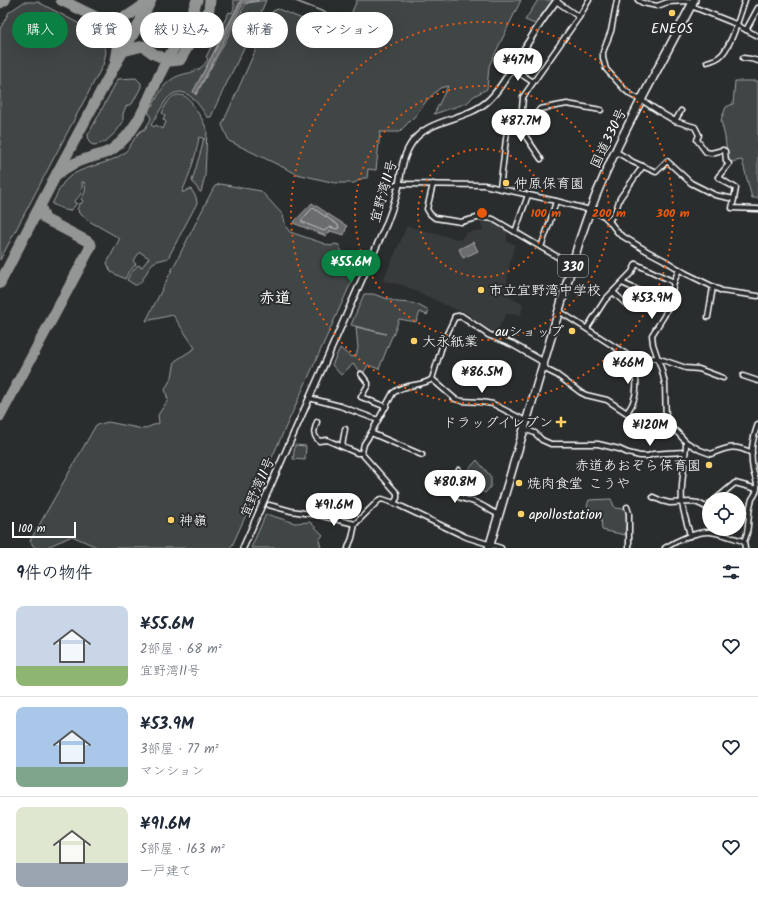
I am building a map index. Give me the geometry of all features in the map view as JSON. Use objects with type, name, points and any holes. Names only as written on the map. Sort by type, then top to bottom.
[{"type":"highway","name":"国道330号","points":[[490,546],[590,210],[615,151],[693,3]]},
{"type":"street","points":[[556,0],[579,17]]},
{"type":"street","name":"宜野湾11号","points":[[243,548],[386,225],[392,210],[403,164],[410,145],[420,134],[431,126],[459,117],[488,101],[497,91],[556,0]]},
{"type":"street","points":[[540,159],[524,134],[522,128],[521,121],[523,97],[579,17],[589,0]]},
{"type":"street","points":[[617,0],[611,31],[606,40],[603,52],[606,69],[620,85],[631,94],[675,121],[695,127],[699,135],[697,140],[706,152],[711,153],[723,150],[726,151],[726,161],[729,164],[718,177],[736,188],[732,208],[758,209]]},
{"type":"street","points":[[638,0],[657,6],[668,1],[688,1],[758,36]]},
{"type":"street","points":[[707,62],[718,58],[725,52],[745,0]]},
{"type":"street","points":[[746,30],[758,8]]},
{"type":"street","points":[[743,58],[758,61]]},
{"type":"street","points":[[512,68],[533,82]]},
{"type":"street","points":[[500,188],[507,131],[511,121],[531,121],[540,109],[567,104],[601,110]]},
{"type":"street","points":[[675,121],[681,111]]},
{"type":"street","points":[[615,151],[633,162],[656,172],[667,161],[690,183],[715,195],[734,199]]},
{"type":"street","points":[[609,221],[616,210],[620,198],[643,166]]},
{"type":"street","points":[[433,184],[428,209],[430,214],[435,218],[461,222],[481,217],[493,219],[573,266]]},
{"type":"street","points":[[392,185],[484,185],[590,210],[604,216],[619,234],[685,273],[722,291],[758,296]]},
{"type":"street","points":[[515,232],[528,195]]},
{"type":"street","points":[[541,247],[556,201]]},
{"type":"street","points":[[587,328],[605,300],[632,272],[636,264],[674,282]]},
{"type":"street","points":[[666,424],[665,384],[653,344],[652,335],[670,303],[674,282],[679,269]]},
{"type":"street","points":[[622,283],[640,291]]},
{"type":"street","points":[[708,317],[713,287]]},
{"type":"street","points":[[613,292],[626,304]]},
{"type":"street","points":[[559,311],[629,356],[644,359],[657,358],[686,368],[699,369],[723,378]]},
{"type":"street","points":[[394,503],[397,498],[397,493],[363,455],[362,452],[364,444],[393,393],[403,387],[428,382],[432,379],[444,340],[455,317],[461,316],[489,335],[512,344],[540,360],[547,370],[557,375],[580,392],[586,395],[608,400],[630,415],[646,421],[666,424],[677,432],[686,442],[700,450],[711,454],[725,448],[737,447],[752,453]]},
{"type":"street","points":[[627,413],[633,403],[636,393],[634,358]]},
{"type":"street","points":[[361,374],[368,383],[368,386],[361,397],[386,407]]},
{"type":"street","points":[[743,376],[758,381]]},
{"type":"street","points":[[432,379],[455,398],[462,401],[493,404],[526,421]]},
{"type":"street","points":[[310,398],[340,406],[378,420]]},
{"type":"street","points":[[317,422],[314,431],[315,437],[319,441],[327,440],[357,453],[362,453]]},
{"type":"street","points":[[745,548],[743,541],[746,534],[752,499],[757,486],[753,474],[752,440],[758,424]]},
{"type":"street","points":[[524,429],[534,433],[542,440],[551,444],[598,444],[640,456],[685,452]]},
{"type":"street","points":[[342,446],[345,430]]},
{"type":"street","points":[[371,433],[422,455]]},
{"type":"street","points":[[686,442],[682,481],[682,503],[690,536]]},
{"type":"street","points":[[459,470],[453,480],[452,489],[455,493],[459,497],[475,502],[499,515]]},
{"type":"street","points":[[724,492],[735,483],[757,486]]},
{"type":"street","points":[[653,497],[670,503],[690,502],[702,505]]},
{"type":"street","points":[[348,548],[355,524],[379,500],[382,499],[394,503],[466,537],[490,546],[501,548]]},
{"type":"street","points":[[269,506],[291,511],[318,514],[355,524]]},
{"type":"street","points":[[627,507],[629,513],[629,548]]},
{"type":"street","points":[[665,548],[698,533],[708,532],[743,541]]},
{"type":"shaded area","points":[[233,0],[241,0],[235,12],[232,12],[234,5]]},
{"type":"shaded area","points":[[266,0],[261,12],[241,12],[248,3]]},
{"type":"shaded area","points":[[357,0],[521,0],[489,66],[487,89],[474,96],[467,103],[434,114],[448,86],[440,88],[427,100],[416,115],[399,132],[380,132],[376,170],[368,169],[367,178],[363,178],[354,183],[335,183],[297,174],[229,141],[222,125],[256,48],[288,48],[288,13],[296,16],[296,48],[393,48],[393,12],[352,12]]},
{"type":"shaded area","points":[[538,0],[553,0],[535,24],[525,20]]},
{"type":"shaded area","points":[[24,2],[38,2],[57,12],[12,12],[12,48],[68,48],[68,18],[76,22],[76,48],[105,48],[106,52],[103,65],[0,260],[0,29],[9,12]]},
{"type":"shaded area","points":[[278,9],[285,12],[273,12]]},
{"type":"shaded area","points":[[229,12],[232,13],[232,17],[224,33],[224,22]]},
{"type":"shaded area","points":[[232,29],[232,48],[244,48],[211,117],[207,117],[195,100],[190,96],[178,92],[172,94],[166,100],[151,125],[154,127],[156,125],[163,129],[166,122],[163,119],[165,115],[162,113],[167,102],[176,95],[182,95],[190,100],[207,130],[205,176],[200,192],[192,181],[203,140],[205,139],[199,137],[188,178],[182,192],[191,189],[196,197],[197,203],[168,258],[153,263],[140,283],[135,285],[127,280],[130,274],[138,265],[142,267],[149,258],[140,252],[133,261],[136,264],[125,279],[111,272],[107,263],[119,238],[89,221],[78,212],[79,211],[77,209],[83,201],[81,199],[85,191],[84,182],[82,182],[82,190],[80,195],[74,201],[77,203],[70,211],[52,204],[62,184],[70,176],[118,157],[125,152],[136,136],[145,129],[151,119],[148,110],[151,105],[153,105],[160,91],[165,85],[176,77],[200,68],[208,59],[206,57],[211,48],[216,48],[193,92],[196,95],[222,48],[224,48],[224,44]]},
{"type":"shaded area","points":[[136,78],[141,83],[141,87],[132,104],[126,106],[123,114],[123,122],[116,132],[105,142],[94,145],[91,144],[89,142],[88,135],[118,79]]},
{"type":"shaded area","points":[[735,81],[758,81],[758,198],[752,198],[742,160],[728,161],[721,120],[726,107],[733,104]]},
{"type":"shaded area","points":[[220,184],[261,191],[283,215],[286,227],[290,232],[331,246],[335,244],[339,245],[346,261],[355,274],[231,548],[99,548],[72,536],[45,548],[35,548],[30,541],[96,425],[108,422],[143,429],[159,423],[158,415],[168,400],[165,389],[172,377],[175,361],[195,348],[173,315],[146,321],[213,189],[215,186]]},
{"type":"shaded area","points":[[481,221],[497,224],[507,230],[507,242],[515,244],[505,294],[523,304],[521,315],[506,314],[496,334],[465,312],[454,309],[403,285],[383,281],[407,226],[461,240],[465,233],[483,231]]},
{"type":"shaded area","points":[[364,294],[373,294],[397,302],[411,303],[429,311],[427,315],[420,312],[416,322],[399,319],[379,369],[368,365],[363,374],[353,364],[341,375],[332,365],[340,348],[351,357],[356,356],[358,348],[356,327],[386,334],[351,325]]},
{"type":"shaded area","points":[[295,445],[306,446],[305,460],[293,459]]},
{"type":"shaded area","points":[[477,460],[491,477],[491,486],[485,493],[467,484],[467,471]]},
{"type":"shaded area","points":[[611,499],[615,508],[625,509],[627,517],[625,535],[602,530],[601,516],[587,506],[589,500]]},
{"type":"shaded area","points":[[266,514],[295,523],[310,522],[323,535],[319,540],[321,548],[251,548]]},
{"type":"water","points":[[242,0],[259,0],[243,4],[239,12],[236,12]]},
{"type":"water","points":[[232,19],[232,25],[224,40],[224,34]]},
{"type":"water","points":[[216,48],[220,48],[196,94],[193,92]]},
{"type":"water","points":[[312,203],[327,213],[326,216],[328,214],[347,226],[344,235],[330,231],[326,236],[293,223]]},
{"type":"water","points":[[473,242],[478,251],[463,258],[459,249]]},
{"type":"waterway","points":[[293,0],[324,12]]},
{"type":"taxiway","points":[[0,3],[5,0]]},
{"type":"taxiway","points":[[61,0],[100,19],[114,35],[118,49],[116,60]]},
{"type":"taxiway","points":[[0,283],[56,175],[151,0]]},
{"type":"taxiway","points":[[59,173],[77,162],[111,150],[131,131],[143,111],[163,68],[190,18],[197,0]]},
{"type":"taxiway","points":[[123,51],[143,46],[154,54],[170,61],[180,60],[209,9],[210,0]]},
{"type":"taxiway","points":[[132,13],[149,1]]},
{"type":"taxiway","points":[[0,416],[91,245],[87,241],[45,219],[40,205]]},
{"type":"place","name":"ENEOS","points":[[672,13]]},
{"type":"place","name":"仲原保育園","points":[[506,183]]},
{"type":"place","name":"市立宜野湾中学校","points":[[481,290]]},
{"type":"place","name":"auショップ","points":[[572,331]]},
{"type":"place","name":"大永紙業","points":[[414,341]]},
{"type":"place","name":"ドラッグイレブン","points":[[561,422]]},
{"type":"place","name":"赤道あおぞら保育園","points":[[709,465]]},
{"type":"place","name":"焼肉食堂 こうや","points":[[519,483]]},
{"type":"place","name":"apollostation","points":[[521,514]]},
{"type":"place","name":"神嶺","points":[[171,520]]},
{"type":"district","name":"赤道","points":[[275,297]]}]
